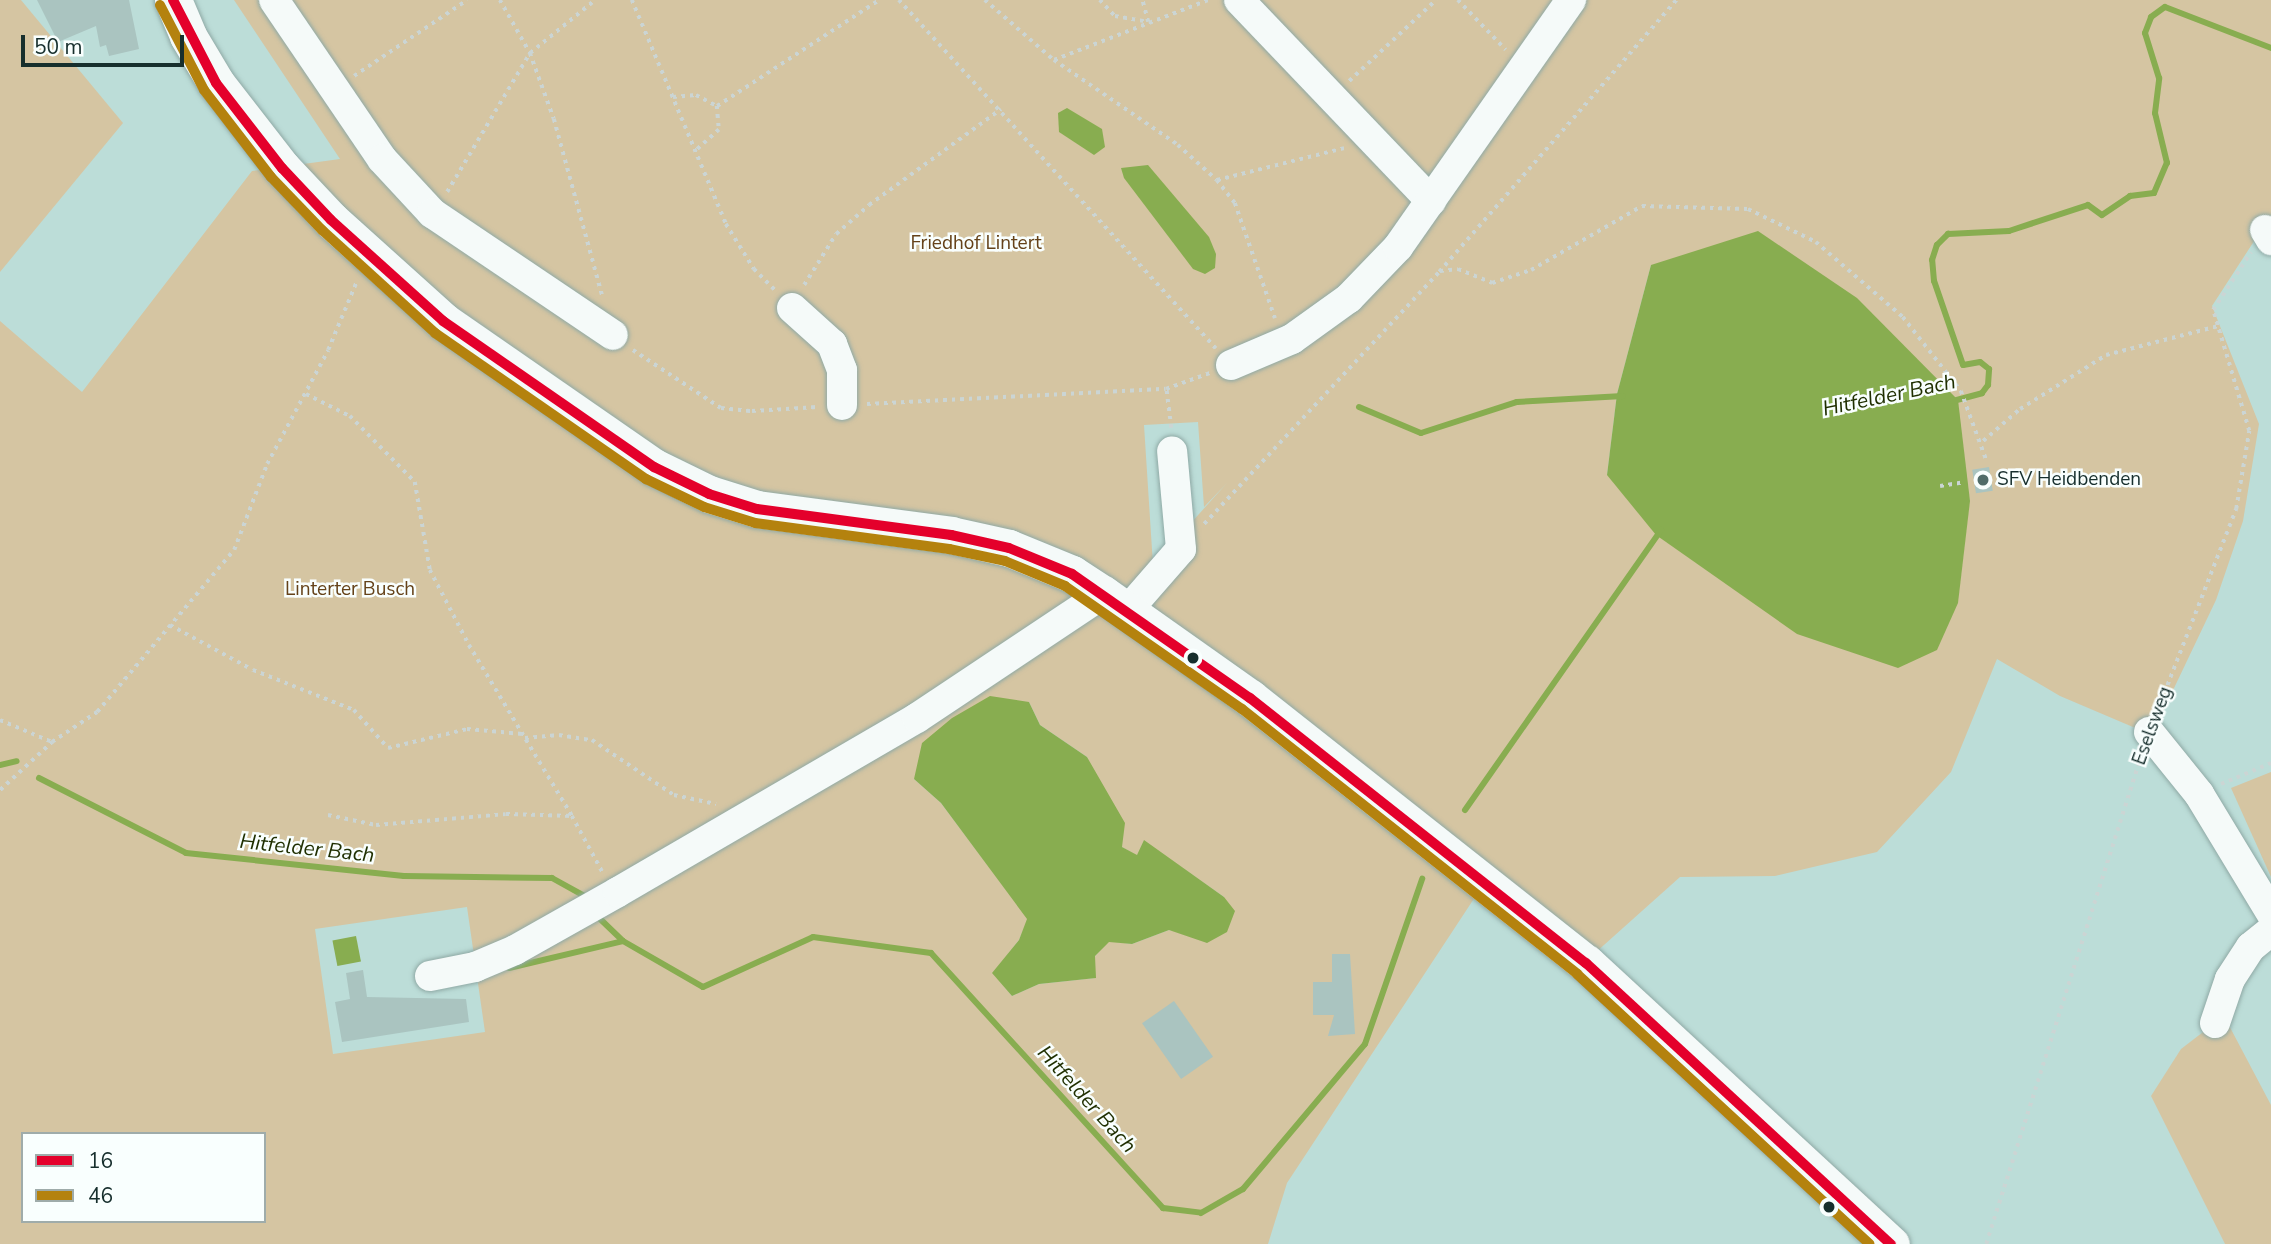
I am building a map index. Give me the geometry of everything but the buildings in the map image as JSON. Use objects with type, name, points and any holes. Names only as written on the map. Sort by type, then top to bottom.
[{"type":"main road","points":[[173,0],[188,36],[216,83],[282,168],[375,261],[443,321],[654,467],[709,494],[757,509],[951,535],[1009,548],[1072,574],[1250,698],[1586,963],[1891,1244]]},
{"type":"lane","points":[[274,0],[382,159],[432,213],[613,335]]},
{"type":"lane","points":[[1239,0],[1431,201]]},
{"type":"lane","points":[[1231,365],[1292,339],[1349,298],[1398,247],[1571,0]]},
{"type":"lane","points":[[792,307],[832,344],[842,370],[842,405]]},
{"type":"lane","points":[[430,976],[475,967],[505,954],[618,892],[1115,603],[1181,549],[1172,451]]},
{"type":"lane","points":[[2149,732],[2199,794],[2271,913]]},
{"type":"lane","points":[[2215,1023],[2230,979],[2251,947],[2271,931]]},
{"type":"path","points":[[335,89],[467,0]]},
{"type":"path","points":[[500,0],[530,53],[554,119],[613,335],[720,408],[752,411],[1166,388],[1231,365],[1001,109],[899,0]]},
{"type":"path","points":[[432,213],[463,170],[530,53],[570,16],[596,0]]},
{"type":"path","points":[[632,0],[726,225],[754,269],[792,307],[836,234],[869,205],[1001,109]]},
{"type":"path","points":[[717,106],[879,0]]},
{"type":"path","points":[[985,0],[1054,60],[1178,145],[1217,180],[1235,202],[1254,249],[1269,310],[1292,339]]},
{"type":"path","points":[[1101,0],[1115,16],[1148,22]]},
{"type":"path","points":[[1142,0],[1148,22]]},
{"type":"path","points":[[1054,60],[1208,0]]},
{"type":"path","points":[[1333,97],[1436,0]]},
{"type":"path","points":[[1458,0],[1524,70]]},
{"type":"path","points":[[1181,549],[1439,272],[1676,0]]},
{"type":"path","points":[[673,97],[696,95],[717,106]]},
{"type":"path","points":[[696,151],[719,130],[717,106]]},
{"type":"path","points":[[1217,180],[1372,141]]},
{"type":"path","points":[[1439,272],[1458,269],[1492,283],[1531,270],[1642,206],[1748,209],[1816,242],[1903,317],[1961,391],[1983,441],[1986,458]]},
{"type":"path","name":"Eselsweg","points":[[1986,1244],[2149,732],[2236,509],[2249,431],[2213,310],[2268,235]]},
{"type":"path","points":[[0,790],[51,742],[97,712],[234,550],[267,464],[306,394],[355,284],[375,261]]},
{"type":"path","points":[[1983,441],[2020,409],[2106,355],[2218,326]]},
{"type":"path","points":[[1166,388],[1172,451]]},
{"type":"path","points":[[306,394],[350,416],[415,482],[430,570],[524,736],[618,892]]},
{"type":"path","points":[[1940,486],[1964,482]]},
{"type":"path","points":[[170,625],[253,670],[354,710],[388,748],[467,729],[592,740],[674,795],[712,805],[745,802],[751,815]]},
{"type":"path","points":[[0,720],[51,742]]},
{"type":"path","points":[[2199,794],[2271,763]]},
{"type":"path","points":[[328,814],[376,825],[506,814],[572,816]]},
{"type":"green space","points":[[0,0],[21,0],[123,123],[0,272]]},
{"type":"green space","name":"Linterter Busch","points":[[234,0],[2271,0],[2271,215],[2212,306],[2259,424],[2243,521],[2216,600],[2155,728],[2140,730],[2060,696],[1997,659],[1951,772],[1877,852],[1775,876],[1680,877],[1576,970],[1479,891],[1287,1183],[1268,1244],[0,1244],[0,321],[82,392],[252,171],[340,159]],"holes":[[[1651,265],[1964,482],[1970,501],[1607,475],[1617,394]],[[1198,422],[1204,507],[1227,483],[1153,565],[1144,425]],[[1029,702],[1040,725],[1087,757],[1122,847],[1137,856],[1144,841],[1224,897],[1190,934],[1169,930],[1132,944],[1109,941],[1095,956],[1095,978],[1039,984],[1012,996],[993,973],[1019,940],[1028,919],[941,803],[914,779]],[[467,907],[485,1032],[333,1054],[315,929]]]},
{"type":"green space","points":[[2271,772],[2271,877],[2231,788]]},
{"type":"green space","points":[[2224,1016],[2271,1105],[2271,1244],[2225,1244],[2151,1096],[2181,1049]]},
{"type":"water","points":[[1067,108],[1102,129],[1105,147],[1094,155],[1059,132],[1058,113]]},
{"type":"water","points":[[1148,165],[1209,237],[1216,254],[1215,268],[1205,274],[1193,269],[1124,178],[1121,168]]},
{"type":"water","points":[[1758,231],[1857,298],[1958,400],[1970,501],[1958,603],[1937,650],[1898,668],[1797,634],[1656,535],[1607,475],[1617,394],[1651,265]]},
{"type":"water","points":[[990,696],[1029,702],[1040,725],[1087,757],[1125,823],[1122,847],[1137,855],[1144,840],[1224,897],[1235,911],[1227,932],[1207,943],[1169,930],[1132,944],[1109,942],[1095,956],[1096,978],[1039,984],[1012,996],[992,973],[1019,940],[1027,919],[941,803],[914,779],[922,743],[952,718]]},
{"type":"water","points":[[356,936],[361,962],[337,966],[332,941]]},
{"type":"waterway","name":"Hitfelder Bach","points":[[1953,401],[1982,393],[1988,385],[1989,369],[1980,362],[1963,365],[1934,281],[1932,260],[1937,245],[1948,234],[2009,231],[2088,205],[2102,215],[2130,196],[2154,193],[2167,163],[2155,113],[2159,78],[2145,33],[2151,17],[2165,7],[2271,48]]},
{"type":"waterway","points":[[1359,407],[1421,433],[1517,402],[1623,396]]},
{"type":"waterway","name":"Hitfelder Bach","points":[[1465,810],[1661,530]]},
{"type":"waterway","name":"Hitfelder Bach","points":[[0,765],[17,761]]},
{"type":"waterway","name":"Hitfelder Bach","points":[[39,778],[186,853],[404,876],[552,878],[585,896]]},
{"type":"waterway","name":"Hitfelder Bach","points":[[596,915],[623,941],[703,987],[813,937],[931,953],[1163,1208],[1201,1213],[1243,1189],[1365,1044],[1422,879]]},
{"type":"waterway","points":[[509,968],[623,941]]},
{"type":"transit line","name":"16","points":[[173,0],[216,83],[282,168],[331,220],[443,321],[654,467],[709,494],[757,509],[951,535],[1009,548],[1072,574],[1250,698],[1586,963],[1891,1244]]},
{"type":"transit line","name":"46","points":[[160,5],[204,90],[271,177],[322,230],[435,333],[646,479],[704,507],[755,523],[949,549],[1005,561],[1065,586],[1242,709],[1577,974],[1870,1244]]},
{"type":"place","name":"SFV Heidbenden","points":[[1983,480]]},
{"type":"park label","name":"Friedhof Lintert","points":[[976,244]]}]
